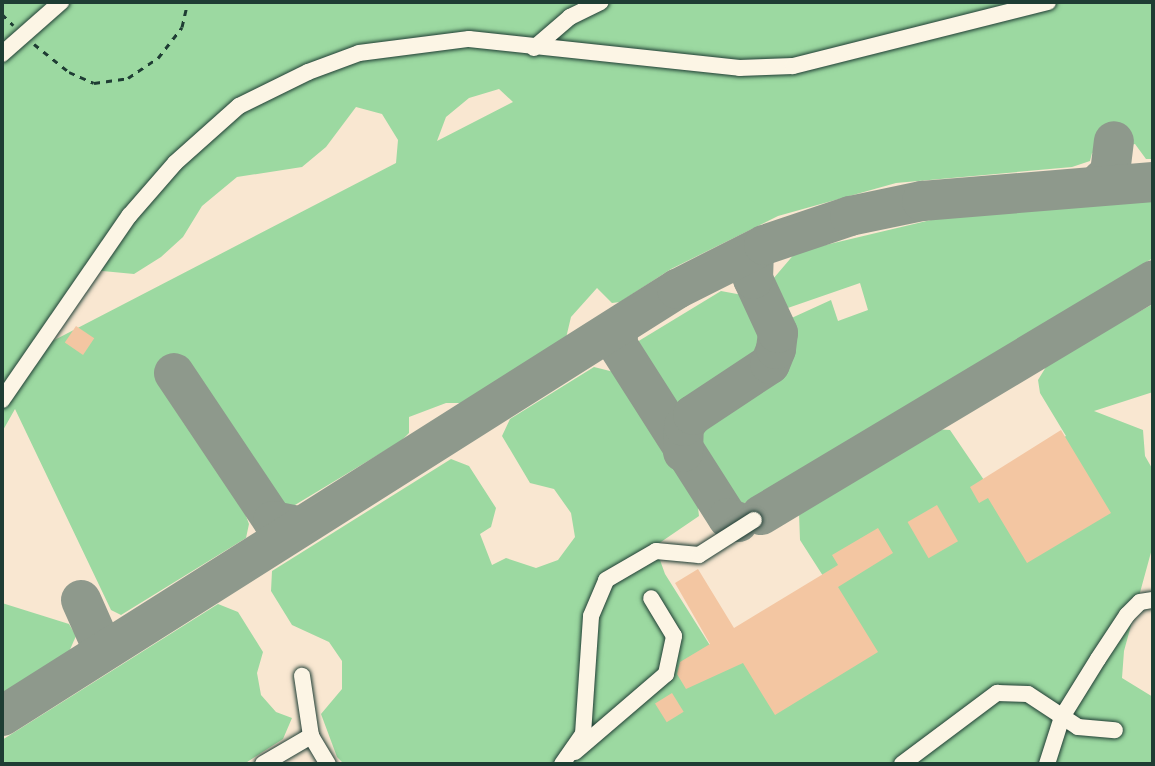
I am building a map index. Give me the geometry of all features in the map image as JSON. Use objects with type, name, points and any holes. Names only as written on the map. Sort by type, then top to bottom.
[{"type":"lane","points":[[2,54],[61,2]]},
{"type":"lane","points":[[534,48],[570,17],[601,2]]},
{"type":"lane","points":[[2,400],[129,216],[175,163],[239,106],[359,53],[469,39],[739,68],[793,66],[1048,2]]},
{"type":"lane","points":[[568,758],[587,716],[591,616],[606,580],[656,551],[699,555],[754,520]]},
{"type":"lane","points":[[568,758],[666,674],[674,636],[651,598]]},
{"type":"lane","points":[[1047,764],[1062,717],[1127,615],[1140,602],[1153,600]]},
{"type":"lane","points":[[302,676],[311,736],[328,764]]},
{"type":"lane","points":[[902,764],[997,693],[1028,694],[1078,727],[1115,730]]},
{"type":"lane","points":[[263,764],[311,736]]},
{"type":"path","points":[[2,14],[69,72],[94,83],[128,78],[158,58],[182,27],[188,2]]},
{"type":"shaded area","points":[[2,2],[1153,2],[1153,764],[2,764]]},
{"type":"green space","points":[[2,2],[1153,2],[1153,159],[1146,159],[1135,144],[1092,153],[1090,161],[1072,167],[896,183],[778,216],[671,269],[620,302],[612,303],[597,288],[571,317],[566,338],[464,403],[446,403],[409,417],[409,433],[401,441],[290,508],[275,500],[195,378],[249,524],[246,538],[121,615],[111,610],[15,409],[2,432]],"holes":[[[499,89],[513,102],[437,141],[446,117],[469,98]],[[356,107],[382,114],[398,140],[396,163],[39,348],[92,270],[134,274],[161,257],[183,237],[202,206],[237,177],[302,167],[326,147]]]},
{"type":"green space","points":[[1153,200],[1153,258],[743,504],[718,497],[693,452],[701,429],[775,383],[789,354],[785,321],[831,300],[838,321],[868,310],[860,283],[782,310],[771,291],[773,279],[796,252],[935,219]]},
{"type":"green space","points":[[721,291],[753,297],[765,313],[770,341],[688,404],[662,399],[635,366],[637,342]]},
{"type":"green space","points":[[1153,304],[1153,392],[1094,411],[1143,430],[1145,456],[1153,470],[1153,545],[1124,651],[1122,678],[1153,697],[1153,764],[344,764],[337,757],[321,714],[342,689],[342,661],[329,642],[292,625],[271,591],[272,571],[451,459],[469,466],[496,508],[491,527],[480,534],[492,565],[506,558],[536,568],[558,560],[575,537],[571,513],[554,489],[530,483],[502,436],[510,419],[594,367],[626,375],[696,490],[699,516],[655,546],[665,574],[711,647],[825,579],[800,540],[799,513],[932,429],[950,430],[986,483],[1066,436],[1040,393],[1038,380],[1049,362]]},
{"type":"green space","points":[[2,603],[69,624],[76,636],[68,654],[2,695]]},
{"type":"green space","points":[[218,604],[238,612],[263,652],[257,673],[261,695],[276,712],[292,718],[283,739],[244,764],[2,764],[2,740]]},
{"type":"building","points":[[76,326],[94,338],[83,355],[65,343]]},
{"type":"building","points":[[1061,430],[1111,513],[1027,563],[988,498],[979,503],[970,487]]},
{"type":"building","points":[[937,505],[958,541],[929,558],[908,522]]},
{"type":"building","points":[[878,528],[893,553],[838,587],[878,652],[775,715],[743,663],[686,689],[677,674],[680,662],[710,644],[675,583],[698,569],[734,628],[838,565],[832,555]]},
{"type":"building","points":[[672,693],[684,712],[667,722],[655,704]]},
{"type":"taxiway","points":[[1101,181],[1110,173],[1114,141]]},
{"type":"taxiway","points":[[2,716],[677,289],[764,245],[850,216],[922,201],[1153,182]]},
{"type":"taxiway","points":[[683,452],[684,426],[693,415],[770,364],[776,349],[778,333],[753,279],[754,256]]},
{"type":"taxiway","points":[[761,515],[1153,280]]},
{"type":"taxiway","points":[[618,336],[617,344],[728,518],[738,522]]},
{"type":"taxiway","points":[[174,373],[273,521],[293,525]]},
{"type":"taxiway","points":[[81,600],[101,645]]}]
